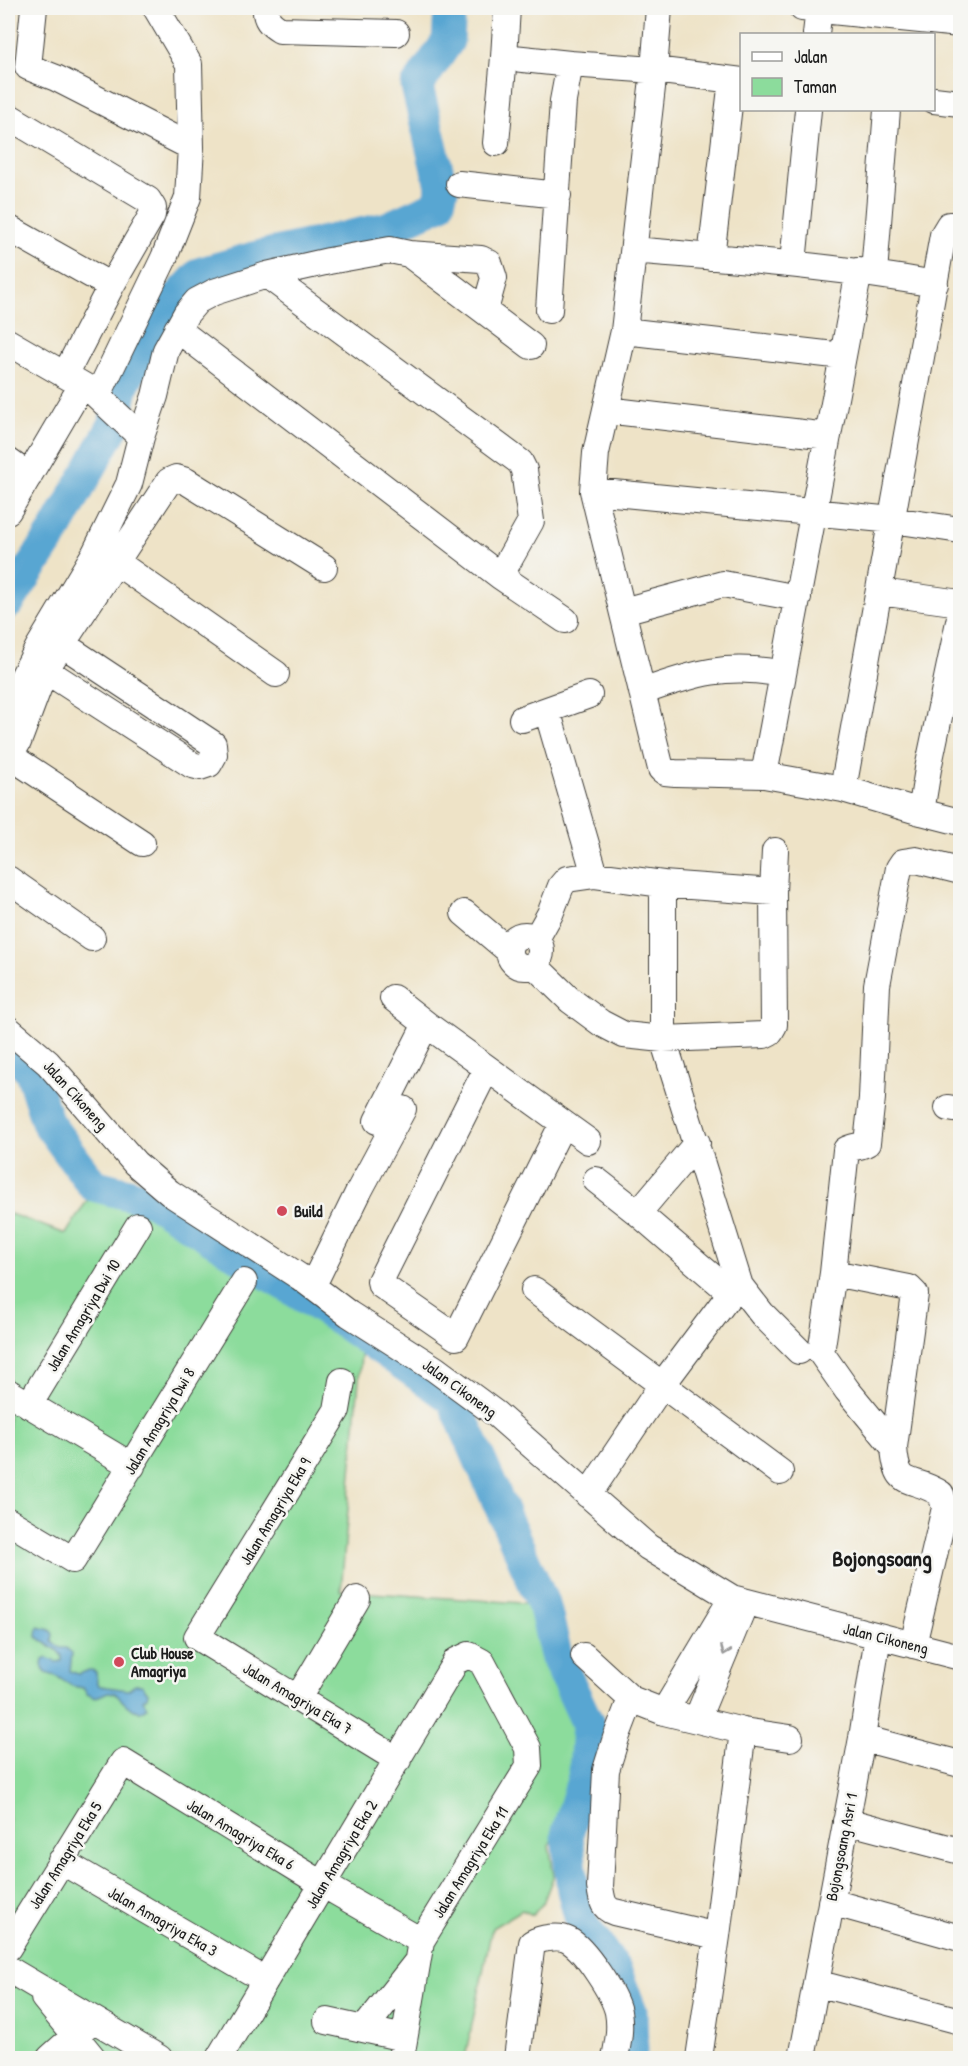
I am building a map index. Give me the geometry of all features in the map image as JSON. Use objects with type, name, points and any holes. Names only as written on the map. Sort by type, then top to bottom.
[{"type":"street","points":[[34,8],[18,65],[56,78],[191,147]]},
{"type":"street","points":[[8,512],[29,476],[95,396],[164,258],[188,197],[191,147],[189,64],[156,8]]},
{"type":"street","points":[[266,8],[265,15],[270,24],[280,30],[396,33]]},
{"type":"street","points":[[496,143],[507,8]]},
{"type":"street","points":[[659,8],[624,331],[596,453],[593,491],[624,611],[658,765],[665,772],[764,776],[843,789],[960,822]]},
{"type":"street","points":[[816,33],[813,8],[960,24]]},
{"type":"street","points":[[504,57],[654,70],[736,81],[711,257]]},
{"type":"street","points":[[549,310],[563,101],[570,64]]},
{"type":"street","points":[[935,100],[960,103]]},
{"type":"street","points":[[793,263],[808,111]]},
{"type":"street","points":[[764,776],[843,356],[867,272],[887,111]]},
{"type":"street","points":[[8,116],[148,200],[151,204],[152,215],[111,286],[95,396]]},
{"type":"street","points":[[459,184],[558,195]]},
{"type":"street","points":[[843,789],[943,235],[949,225],[959,225]]},
{"type":"street","points":[[8,228],[111,286]]},
{"type":"street","points":[[142,843],[9,757],[18,742],[49,655],[95,553],[126,492],[155,396],[166,350],[177,329],[197,301],[214,291],[267,275],[361,254],[390,250],[409,254],[482,259],[489,263],[494,278],[484,310]]},
{"type":"street","points":[[634,250],[793,263],[867,272],[935,284]]},
{"type":"street","points":[[409,254],[531,346]]},
{"type":"street","points":[[267,275],[520,462],[524,470],[531,521],[501,576]]},
{"type":"street","points":[[177,329],[501,576],[565,620]]},
{"type":"street","points":[[624,331],[843,356]]},
{"type":"street","points":[[8,342],[95,396],[141,437]]},
{"type":"street","points":[[606,410],[828,436]]},
{"type":"street","points":[[8,461],[29,476]]},
{"type":"street","points":[[8,706],[49,655],[116,562],[169,481],[176,478],[186,481],[324,567]]},
{"type":"street","points":[[593,491],[893,520],[960,530]]},
{"type":"street","points":[[116,562],[276,674]]},
{"type":"street","points":[[624,611],[723,584],[798,598]]},
{"type":"street","points":[[880,592],[960,603]]},
{"type":"street","points":[[921,812],[960,617]]},
{"type":"street","points":[[49,655],[213,744],[214,754],[209,764],[201,767],[192,765],[49,655]]},
{"type":"street","points":[[642,692],[682,677],[711,670],[757,669],[783,674]]},
{"type":"street","points":[[522,719],[589,695]]},
{"type":"street","points":[[547,710],[595,875]]},
{"type":"street","points":[[534,965],[570,1000],[601,1023],[624,1035],[663,1039],[764,1035],[770,1032],[774,1025],[774,852]]},
{"type":"street","points":[[894,1447],[847,1390],[821,1353],[833,1273],[846,1150],[867,1143],[872,1098],[877,985],[899,868],[903,862],[916,860],[960,871]]},
{"type":"street","points":[[536,939],[550,914],[561,886],[567,879],[595,875],[663,884],[773,892]]},
{"type":"street","points":[[8,879],[92,938]]},
{"type":"street","points":[[663,884],[663,1039],[697,1143],[735,1289]]},
{"type":"street","points":[[464,913],[508,950]]},
{"type":"street","points":[[530,936],[536,939],[541,953],[534,965],[527,967],[513,963],[508,950],[516,938],[530,936]]},
{"type":"street","points":[[393,998],[588,1141]]},
{"type":"street","points":[[377,1122],[426,1024]]},
{"type":"street","name":"Jalan Cikoneng","points":[[8,1029],[48,1063],[135,1163],[170,1193],[313,1285],[349,1314],[435,1369],[496,1414],[648,1547],[738,1601],[960,1657]]},
{"type":"street","points":[[456,1337],[381,1285],[380,1281],[487,1068]]},
{"type":"street","points":[[313,1285],[359,1191],[403,1109]]},
{"type":"street","points":[[435,1369],[463,1327],[563,1123]]},
{"type":"street","points":[[638,1213],[697,1143]]},
{"type":"street","points":[[596,1180],[735,1289],[799,1352]]},
{"type":"street","name":"Jalan Amagriya Dwi 10","points":[[29,1405],[138,1226]]},
{"type":"street","points":[[833,1273],[909,1288],[915,1294],[894,1447],[898,1472],[903,1478],[941,1494],[945,1508],[914,1645]]},
{"type":"street","name":"Jalan Amagriya Dwi 8","points":[[8,1521],[73,1560],[244,1282]]},
{"type":"street","points":[[588,1495],[662,1385],[735,1289]]},
{"type":"street","points":[[534,1290],[780,1472]]},
{"type":"street","name":"Jalan Amagriya Eka 9","points":[[197,1637],[337,1410],[342,1381]]},
{"type":"street","points":[[8,1392],[132,1466]]},
{"type":"street","points":[[298,1698],[357,1599]]},
{"type":"street","points":[[664,1712],[738,1601]]},
{"type":"street","points":[[697,1719],[738,1601]]},
{"type":"street","name":"Bojongsoang Asri 1","points":[[802,2058],[862,1738],[878,1636]]},
{"type":"street","name":"Jalan Amagriya Eka 7","points":[[197,1637],[398,1760]]},
{"type":"street","name":"Jalan Amagriya Eka 2","points":[[219,2058],[456,1661],[469,1656],[482,1662],[528,1748],[529,1766]]},
{"type":"street","points":[[584,1656],[631,1700],[664,1712],[743,1731],[790,1738]]},
{"type":"street","points":[[631,1700],[606,1770],[600,1887],[603,1904],[608,1910],[614,1912],[717,1935]]},
{"type":"street","points":[[699,2058],[743,1731]]},
{"type":"street","points":[[862,1738],[960,1764]]},
{"type":"street","name":"Jalan Amagriya Eka 6","points":[[123,1762],[324,1885],[420,1951]]},
{"type":"street","name":"Jalan Amagriya Eka 5","points":[[8,1948],[123,1762]]},
{"type":"street","name":"Jalan Amagriya Eka 11","points":[[364,2030],[420,1951],[529,1766]]},
{"type":"street","points":[[846,1821],[960,1851]]},
{"type":"street","name":"Jalan Amagriya Eka 3","points":[[61,1861],[265,1980]]},
{"type":"street","points":[[831,1902],[960,1938]]},
{"type":"street","points":[[518,2058],[532,1943],[541,1939],[559,1938],[568,1940],[584,1954],[617,2011],[620,2032],[615,2058]]},
{"type":"street","name":"Jalan Amagriya Eka 11","points":[[327,2021],[364,2030],[402,2048],[420,1951]]},
{"type":"street","points":[[8,1969],[31,1983],[91,2043]]},
{"type":"street","points":[[816,1983],[960,2021]]},
{"type":"street","points":[[50,2058],[91,2043],[159,2058]]},
{"type":"green space","points":[[107,1193],[133,1198],[302,1308],[362,1344],[341,1591],[538,1604],[545,1650],[589,1737],[571,1798],[549,1846],[554,1875],[543,1903],[533,1915],[522,1910],[492,1928],[465,2058],[15,2058],[8,2052],[8,1213],[66,1234],[91,1194]]},
{"type":"water","points":[[38,1627],[50,1630],[53,1634],[52,1641],[60,1648],[66,1648],[72,1653],[70,1671],[78,1674],[89,1670],[96,1672],[97,1683],[100,1686],[128,1690],[135,1685],[142,1685],[148,1693],[143,1700],[147,1707],[139,1711],[134,1710],[115,1693],[108,1692],[95,1698],[87,1694],[83,1688],[72,1686],[56,1676],[45,1673],[43,1660],[47,1658],[56,1662],[62,1661],[62,1656],[37,1637]]},
{"type":"waterway","points":[[8,603],[53,534],[114,425],[123,384],[171,305],[201,273],[257,257],[387,228],[438,205],[442,190],[417,86],[448,41],[450,8]]},
{"type":"waterway","points":[[8,1053],[30,1068],[47,1122],[93,1185],[151,1200],[330,1313],[453,1399],[545,1608],[556,1655],[588,1724],[585,1773],[567,1835],[573,1890],[582,1924],[615,1970],[631,2011],[632,2051],[630,2058]]},
{"type":"place","name":"Build","points":[[282,1211]]},
{"type":"place","name":"Club House Amagriya","points":[[119,1662]]},
{"type":"district","name":"Bojongsoang","points":[[882,1558]]}]
